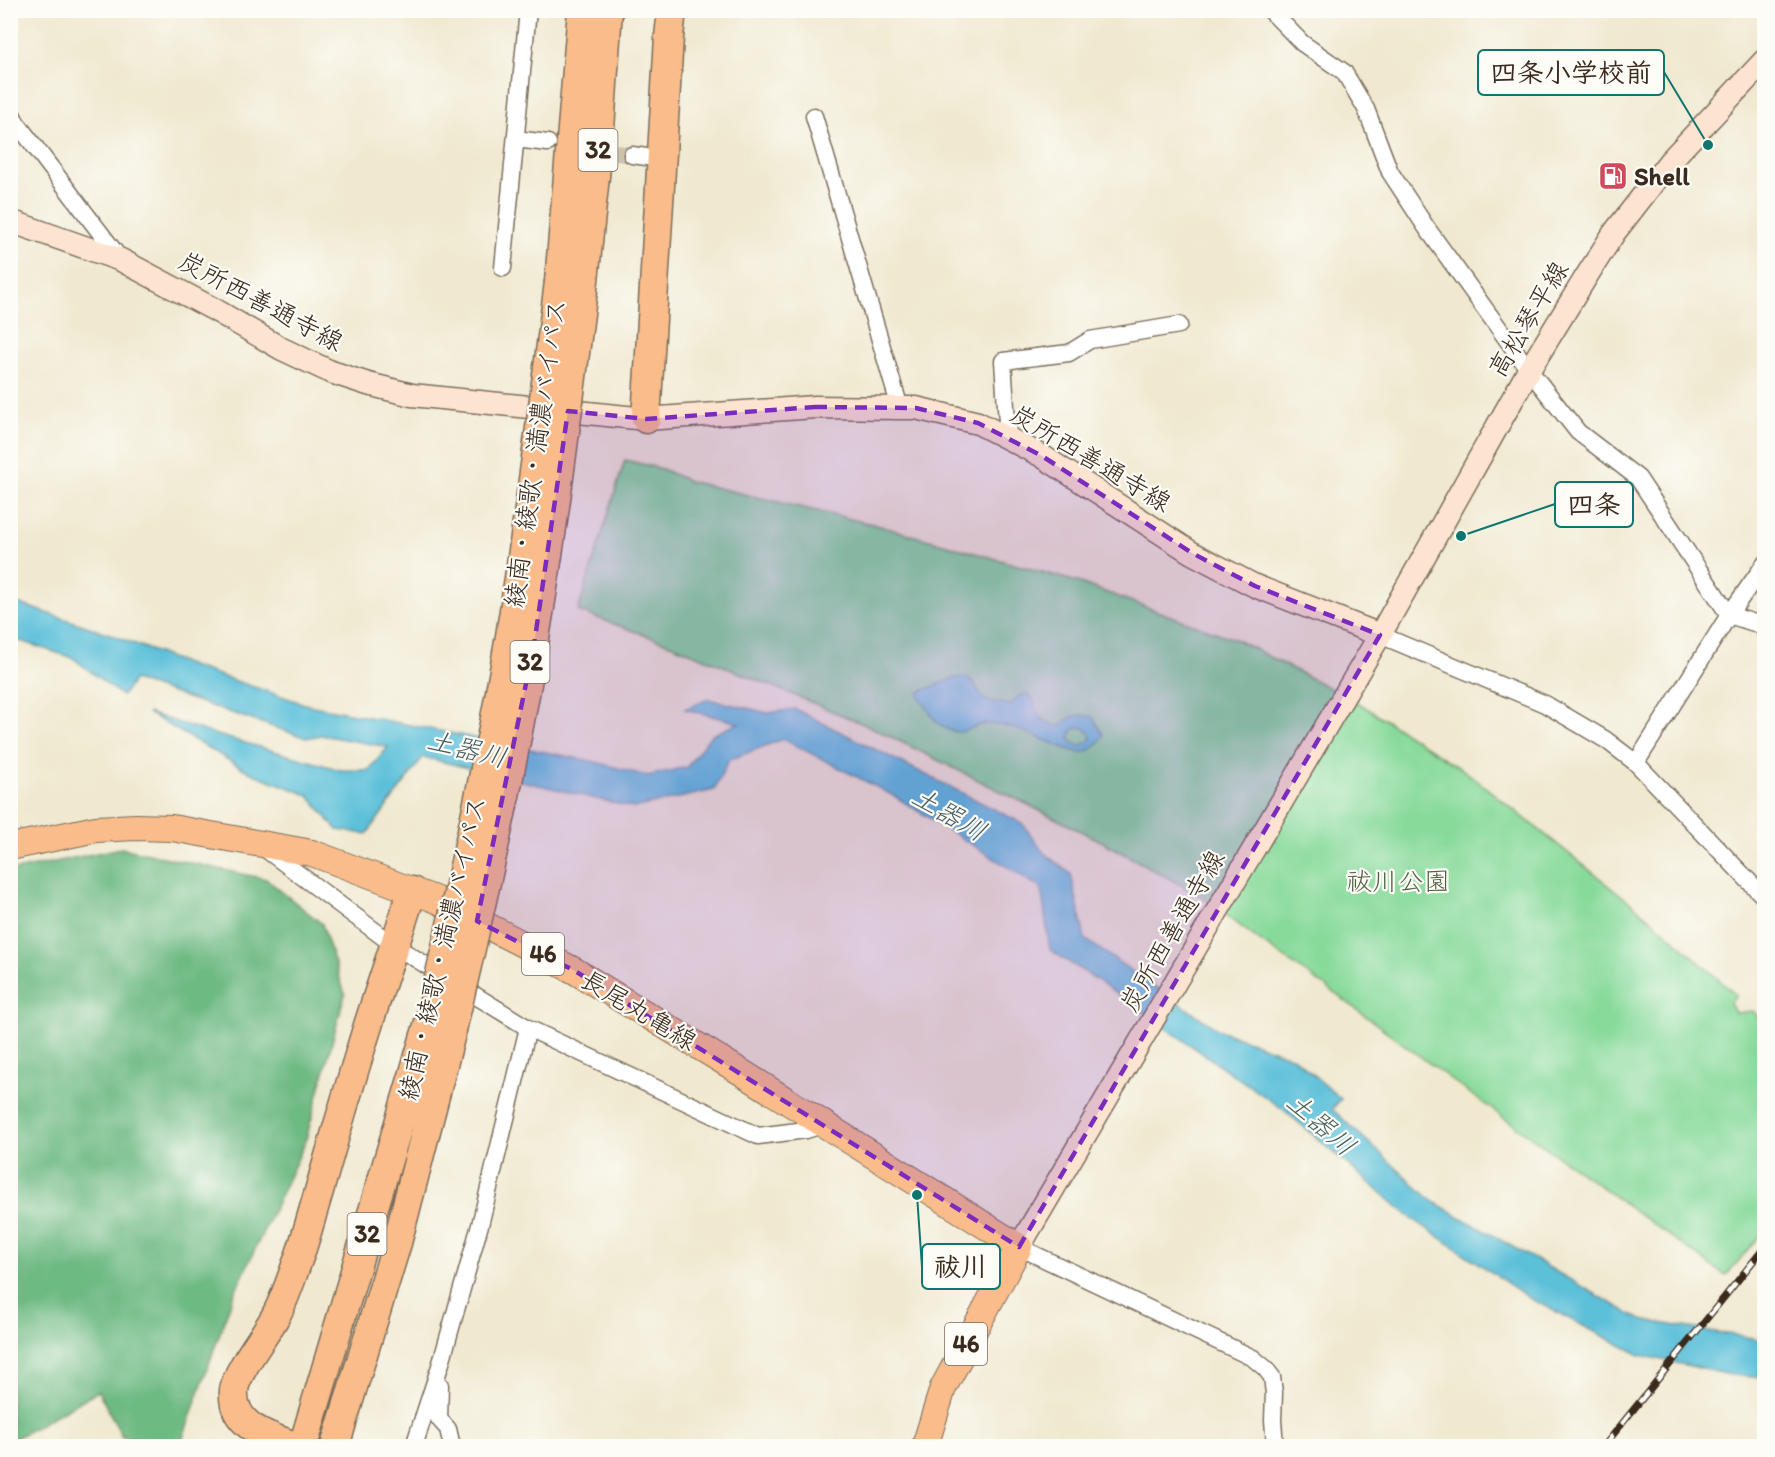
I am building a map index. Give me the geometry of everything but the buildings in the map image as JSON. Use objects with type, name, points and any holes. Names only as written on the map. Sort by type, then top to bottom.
[{"type":"highway","name":"綾南・綾歌・満濃バイパス","points":[[571,286],[582,10]]},
{"type":"highway","name":"綾南・綾歌・満濃バイパス","points":[[335,1446],[397,1243],[440,1026],[470,841],[509,638],[537,459],[600,129],[608,10]]},
{"type":"highway","points":[[646,419],[672,10]]},
{"type":"highway","points":[[295,1446],[257,1433],[246,1424],[235,1403],[234,1390],[243,1367],[278,1312],[298,1259],[378,990],[412,891]]},
{"type":"highway","name":"綾南・綾歌・満濃バイパス","points":[[303,1446],[440,1026]]},
{"type":"main road","name":"高松琴平線","points":[[1380,634],[1529,370],[1603,250],[1640,197],[1670,161],[1764,61]]},
{"type":"main road","name":"炭所西善通寺線","points":[[10,221],[121,260],[208,306],[282,349],[331,372],[412,395],[646,419],[815,407],[916,408],[978,423],[1081,480],[1140,521],[1192,553],[1255,586],[1380,634],[1019,1247]]},
{"type":"main road","name":"長尾丸亀線","points":[[10,847],[96,829],[172,828],[312,853],[437,900],[575,971],[825,1124],[1019,1247]]},
{"type":"main road","name":"46","points":[[925,1446],[943,1388],[1019,1247]]},
{"type":"street","points":[[503,268],[528,10]]},
{"type":"street","points":[[1270,10],[1302,43],[1344,72],[1366,109],[1390,172],[1426,227],[1529,370],[1578,432],[1638,478],[1729,615],[1764,626]]},
{"type":"street","points":[[10,110],[16,122],[121,260]]},
{"type":"street","points":[[814,116],[900,408]]},
{"type":"street","points":[[516,139],[548,143]]},
{"type":"street","points":[[632,155],[661,159]]},
{"type":"street","points":[[1008,438],[1003,361],[1070,353],[1090,340],[1179,325]]},
{"type":"street","points":[[1034,357],[1037,374]]},
{"type":"street","points":[[1636,763],[1729,615],[1764,565]]},
{"type":"street","points":[[1380,634],[1545,704],[1606,740],[1636,763],[1764,897]]},
{"type":"street","points":[[256,842],[395,946],[528,1028],[758,1136],[806,1130],[825,1124]]},
{"type":"street","points":[[414,1446],[441,1363],[480,1225],[528,1028]]},
{"type":"street","points":[[1019,1247],[1253,1358],[1272,1377],[1275,1446]]},
{"type":"street","points":[[441,1363],[439,1419],[448,1429],[452,1446]]},
{"type":"highlighted area","points":[[815,407],[916,408],[978,423],[1042,456],[1192,553],[1255,586],[1380,635],[1019,1247],[575,971],[477,921],[534,645],[568,411],[646,419]]},
{"type":"green space","name":"祓川公園","points":[[625,460],[662,469],[688,481],[876,525],[1077,582],[1237,640],[1362,705],[1469,774],[1656,923],[1736,995],[1730,1003],[1735,1013],[1753,1011],[1764,1024],[1764,1230],[1726,1276],[1472,1095],[1201,896],[1101,841],[873,728],[673,645],[578,611]]},
{"type":"green space","points":[[121,848],[266,879],[322,924],[345,994],[305,1143],[233,1296],[180,1446],[122,1436],[98,1391],[11,1441],[11,871]]},
{"type":"water","name":"土器川","points":[[11,601],[110,634],[191,666],[308,705],[596,762],[647,776],[687,767],[711,735],[739,723],[685,709],[708,699],[768,713],[795,709],[1022,823],[1044,853],[1071,874],[1085,939],[1217,1029],[1294,1058],[1341,1099],[1332,1109],[1439,1205],[1641,1320],[1764,1340],[1764,1378],[1731,1375],[1640,1355],[1531,1299],[1407,1215],[1284,1110],[1050,950],[1041,888],[896,797],[783,739],[729,760],[714,790],[634,808],[423,757],[367,834],[337,830],[308,795],[251,773],[148,713],[341,770],[369,770],[388,747],[321,735],[306,738],[134,680],[122,696],[73,658],[11,638]]},
{"type":"water","points":[[966,677],[974,684],[984,700],[1011,705],[1019,696],[1027,694],[1034,700],[1041,718],[1054,725],[1060,726],[1075,716],[1093,717],[1104,736],[1097,745],[1081,753],[1001,725],[983,724],[963,731],[952,731],[934,718],[919,697],[919,692],[954,678]],"holes":[[[1082,727],[1089,732],[1091,738],[1089,742],[1078,746],[1070,740],[1071,732],[1076,728]]]},
{"type":"tunnel","points":[[591,149],[632,155]]},
{"type":"railway","points":[[1604,1446],[1764,1248]]},
{"type":"place","name":"四条小学校前","points":[[1708,145]]},
{"type":"place","name":"Shell","points":[[1613,176]]},
{"type":"place","name":"四条","points":[[1461,536]]},
{"type":"place","name":"祓川","points":[[917,1195]]}]
